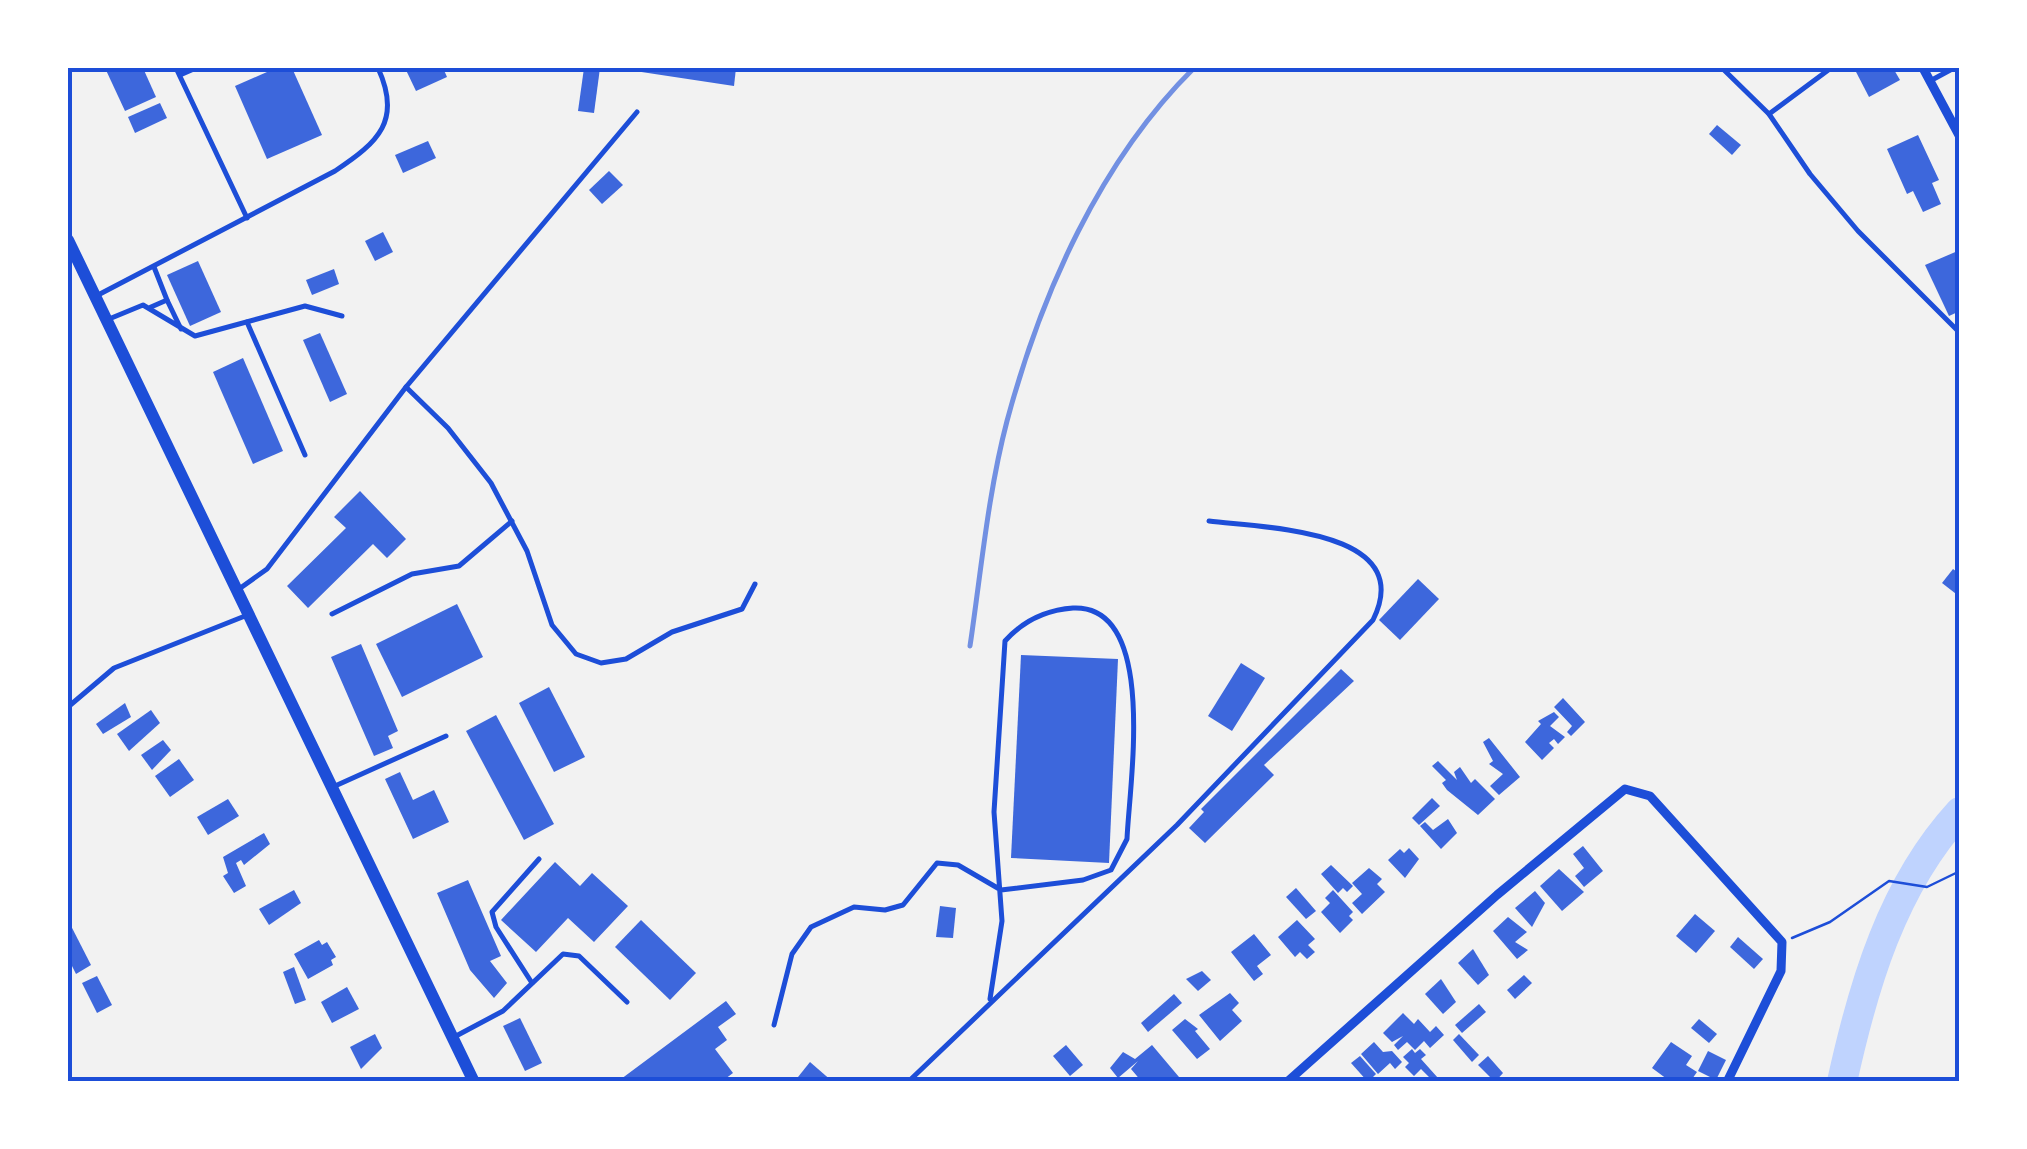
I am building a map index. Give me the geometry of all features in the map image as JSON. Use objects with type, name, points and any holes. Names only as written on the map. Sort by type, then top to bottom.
[{"type":"main road","points":[[68,240],[474,1082]]},
{"type":"street","points":[[1922,68],[1960,137]]},
{"type":"street","points":[[1287,1082],[1497,895],[1625,790],[1650,796],[1782,942],[1785,958],[1727,1082]]},
{"type":"lane","points":[[176,68],[247,218]]},
{"type":"lane","points":[[180,75],[196,68]]},
{"type":"lane","points":[[95,297],[336,171],[375,140],[390,102],[378,68]]},
{"type":"lane","points":[[1722,68],[1769,114],[1831,200],[1960,333]]},
{"type":"lane","points":[[1769,114],[1831,68]]},
{"type":"lane","points":[[1930,81],[1954,68]]},
{"type":"lane","points":[[236,590],[267,568],[406,386],[638,112]]},
{"type":"lane","points":[[154,266],[182,332]]},
{"type":"lane","points":[[106,321],[130,308],[151,307],[167,300]]},
{"type":"lane","points":[[151,307],[182,332],[195,336],[305,306],[342,316]]},
{"type":"lane","points":[[247,322],[305,455]]},
{"type":"lane","points":[[406,386],[474,457],[512,520],[552,625],[566,644],[590,660],[626,659],[672,632],[736,612],[748,604],[755,584]]},
{"type":"lane","points":[[332,614],[412,574],[459,566],[512,520]]},
{"type":"lane","points":[[908,1082],[990,999],[1177,826],[1363,636],[1380,606],[1382,582],[1367,558],[1354,549],[1304,533],[1209,520]]},
{"type":"lane","points":[[774,1025],[798,940],[827,916],[854,906],[885,910],[903,905],[931,867],[944,861],[1002,890],[1096,877],[1111,870],[1124,851],[1132,669],[1117,631],[1090,610],[1061,609],[1038,616],[1005,641],[994,812],[1002,890],[1000,943],[990,999]]},
{"type":"lane","points":[[68,707],[114,668],[248,616]]},
{"type":"lane","points":[[333,787],[446,736]]},
{"type":"lane","points":[[532,983],[502,938],[492,912],[539,858]]},
{"type":"lane","points":[[453,1037],[504,1011],[556,958],[572,953],[627,1002]]},
{"type":"path","points":[[1782,942],[1830,922],[1889,881],[1922,886],[1960,871]]},
{"type":"building","points":[[105,68],[143,68],[156,97],[125,111]]},
{"type":"building","points":[[276,68],[292,68],[322,135],[267,159],[235,86]]},
{"type":"building","points":[[405,68],[443,68],[447,77],[416,91]]},
{"type":"building","points":[[584,68],[600,68],[594,113],[578,111]]},
{"type":"building","points":[[615,68],[736,68],[734,86]]},
{"type":"building","points":[[1854,68],[1893,68],[1900,80],[1869,97]]},
{"type":"building","points":[[160,103],[167,118],[135,133],[128,117]]},
{"type":"building","points":[[1717,125],[1741,145],[1732,155],[1709,134]]},
{"type":"building","points":[[1918,135],[1939,180],[1932,183],[1941,204],[1923,212],[1913,191],[1907,194],[1887,149]]},
{"type":"building","points":[[428,141],[436,158],[403,173],[395,155]]},
{"type":"building","points":[[609,171],[623,185],[602,204],[589,190]]},
{"type":"building","points":[[383,232],[393,252],[375,261],[365,241]]},
{"type":"building","points":[[1960,250],[1960,311],[1949,316],[1925,265]]},
{"type":"building","points":[[198,261],[221,312],[190,326],[167,275]]},
{"type":"building","points":[[334,269],[339,284],[312,295],[306,280]]},
{"type":"building","points":[[320,333],[347,394],[330,402],[303,340]]},
{"type":"building","points":[[243,358],[283,451],[253,464],[213,372]]},
{"type":"building","points":[[360,491],[406,539],[387,558],[373,544],[308,608],[287,586],[346,528],[334,517]]},
{"type":"building","points":[[1953,569],[1960,574],[1960,597],[1942,583]]},
{"type":"building","points":[[1418,579],[1439,599],[1400,640],[1379,620]]},
{"type":"building","points":[[457,604],[483,657],[402,697],[376,644]]},
{"type":"building","points":[[361,644],[398,731],[388,736],[393,748],[374,756],[331,657]]},
{"type":"building","points":[[1021,655],[1118,659],[1109,863],[1011,858]]},
{"type":"building","points":[[1241,663],[1265,678],[1232,731],[1208,716]]},
{"type":"building","points":[[1341,669],[1354,681],[1264,765],[1274,775],[1205,843],[1189,828],[1204,812],[1201,809]]},
{"type":"building","points":[[549,687],[585,757],[554,772],[519,703]]},
{"type":"building","points":[[1563,698],[1585,722],[1571,736],[1567,732],[1572,726],[1554,707]]},
{"type":"building","points":[[125,703],[131,717],[103,734],[96,724]]},
{"type":"building","points":[[151,710],[160,723],[129,751],[117,734]]},
{"type":"building","points":[[1554,712],[1559,717],[1550,726],[1565,737],[1558,744],[1554,739],[1549,743],[1554,748],[1542,760],[1525,742],[1541,724],[1538,721]]},
{"type":"building","points":[[496,715],[554,824],[524,840],[466,731]]},
{"type":"building","points":[[1489,738],[1520,777],[1499,795],[1490,786],[1503,774],[1489,764],[1493,761],[1483,742]]},
{"type":"building","points":[[163,740],[171,750],[152,770],[141,755]]},
{"type":"building","points":[[179,759],[194,780],[170,797],[155,776]]},
{"type":"building","points":[[1438,761],[1457,780],[1454,772],[1460,767],[1471,783],[1475,779],[1495,799],[1478,815],[1447,790],[1442,783],[1446,780],[1432,766]]},
{"type":"building","points":[[400,772],[413,800],[434,790],[449,822],[413,839],[385,779]]},
{"type":"building","points":[[1432,798],[1440,806],[1419,825],[1412,818]]},
{"type":"building","points":[[228,799],[239,816],[208,835],[197,817]]},
{"type":"building","points":[[1448,819],[1457,833],[1441,849],[1420,826],[1425,822],[1433,830]]},
{"type":"building","points":[[264,833],[270,844],[244,865],[241,860],[236,863],[246,886],[234,893],[223,876],[228,873],[223,857]]},
{"type":"building","points":[[1583,846],[1603,871],[1584,887],[1575,876],[1584,868],[1573,854]]},
{"type":"building","points":[[1409,848],[1419,859],[1405,878],[1388,860],[1400,849],[1404,853]]},
{"type":"building","points":[[555,862],[580,886],[592,873],[628,906],[594,942],[568,918],[536,952],[501,920]]},
{"type":"building","points":[[1331,865],[1353,886],[1347,892],[1343,888],[1338,893],[1321,874]]},
{"type":"building","points":[[1369,868],[1382,879],[1377,884],[1385,892],[1362,914],[1352,903],[1362,894],[1352,883]]},
{"type":"building","points":[[1559,869],[1584,892],[1562,911],[1540,886]]},
{"type":"building","points":[[468,880],[501,956],[490,961],[507,983],[494,998],[470,970],[437,893]]},
{"type":"building","points":[[1296,888],[1316,911],[1306,919],[1286,897]]},
{"type":"building","points":[[294,890],[301,903],[269,925],[259,909]]},
{"type":"building","points":[[1333,890],[1353,912],[1349,916],[1353,920],[1340,933],[1321,912],[1330,903],[1325,898]]},
{"type":"building","points":[[1535,891],[1545,903],[1532,927],[1515,908]]},
{"type":"building","points":[[940,906],[956,908],[953,938],[936,937]]},
{"type":"building","points":[[1695,914],[1715,931],[1696,953],[1676,936]]},
{"type":"building","points":[[1508,917],[1527,932],[1515,942],[1528,950],[1517,959],[1493,931]]},
{"type":"building","points":[[68,920],[91,965],[76,974],[68,958]]},
{"type":"building","points":[[641,920],[696,973],[670,1000],[615,947]]},
{"type":"building","points":[[1297,920],[1315,939],[1308,945],[1315,952],[1307,959],[1300,952],[1295,957],[1278,937]]},
{"type":"building","points":[[1254,934],[1271,955],[1257,966],[1263,974],[1254,981],[1231,952]]},
{"type":"building","points":[[1738,937],[1763,959],[1754,969],[1730,947]]},
{"type":"building","points":[[319,940],[322,945],[327,942],[336,957],[331,960],[333,965],[308,979],[294,954]]},
{"type":"building","points":[[1473,949],[1489,975],[1478,985],[1458,963]]},
{"type":"building","points":[[294,967],[306,1000],[295,1004],[283,972]]},
{"type":"building","points":[[1202,971],[1211,980],[1198,991],[1186,979]]},
{"type":"building","points":[[1524,975],[1532,983],[1515,999],[1507,990]]},
{"type":"building","points":[[97,976],[112,1005],[97,1013],[82,983]]},
{"type":"building","points":[[1441,979],[1456,1002],[1443,1014],[1425,994]]},
{"type":"building","points":[[347,987],[359,1009],[332,1023],[321,1002]]},
{"type":"building","points":[[1230,993],[1239,1003],[1232,1010],[1242,1021],[1220,1041],[1199,1015]]},
{"type":"building","points":[[1174,994],[1182,1003],[1148,1032],[1141,1023]]},
{"type":"building","points":[[726,1001],[736,1014],[718,1027],[727,1040],[715,1049],[733,1073],[721,1082],[617,1082]]},
{"type":"building","points":[[1479,1004],[1486,1012],[1462,1033],[1455,1025]]},
{"type":"building","points":[[1403,1013],[1414,1024],[1418,1019],[1430,1032],[1436,1026],[1444,1035],[1430,1048],[1424,1041],[1415,1050],[1407,1042],[1398,1050],[1394,1045],[1403,1036],[1392,1042],[1383,1033]]},
{"type":"building","points":[[520,1018],[542,1063],[525,1071],[503,1026]]},
{"type":"building","points":[[1185,1019],[1198,1029],[1195,1031],[1210,1049],[1197,1059],[1172,1030]]},
{"type":"building","points":[[1699,1019],[1717,1034],[1709,1043],[1691,1028]]},
{"type":"building","points":[[375,1034],[382,1048],[361,1069],[350,1047]]},
{"type":"building","points":[[1459,1034],[1479,1055],[1472,1062],[1453,1040]]},
{"type":"building","points":[[1374,1042],[1383,1052],[1392,1051],[1402,1062],[1395,1069],[1390,1063],[1378,1074],[1361,1054]]},
{"type":"building","points":[[1671,1042],[1692,1056],[1686,1065],[1697,1072],[1690,1082],[1671,1082],[1652,1068]]},
{"type":"building","points":[[1066,1045],[1083,1065],[1070,1076],[1053,1056]]},
{"type":"building","points":[[1152,1045],[1179,1077],[1174,1082],[1142,1082],[1131,1069],[1138,1061],[1118,1078],[1110,1068],[1123,1052],[1135,1059]]},
{"type":"building","points":[[1412,1049],[1415,1053],[1420,1049],[1426,1055],[1421,1059],[1438,1078],[1434,1082],[1421,1069],[1414,1076],[1405,1067],[1409,1063],[1403,1057]]},
{"type":"building","points":[[1708,1051],[1726,1060],[1716,1080],[1698,1071]]},
{"type":"building","points":[[1360,1056],[1376,1074],[1368,1082],[1351,1063]]},
{"type":"building","points":[[1488,1056],[1503,1073],[1495,1082],[1478,1065]]},
{"type":"building","points":[[810,1062],[833,1082],[794,1082]]},
{"type":"waterway","points":[[1842,1082],[1883,939],[1916,872],[1960,812]]},
{"type":"railway","points":[[970,646],[1000,448],[1037,325],[1102,187],[1160,105],[1194,68]]}]
